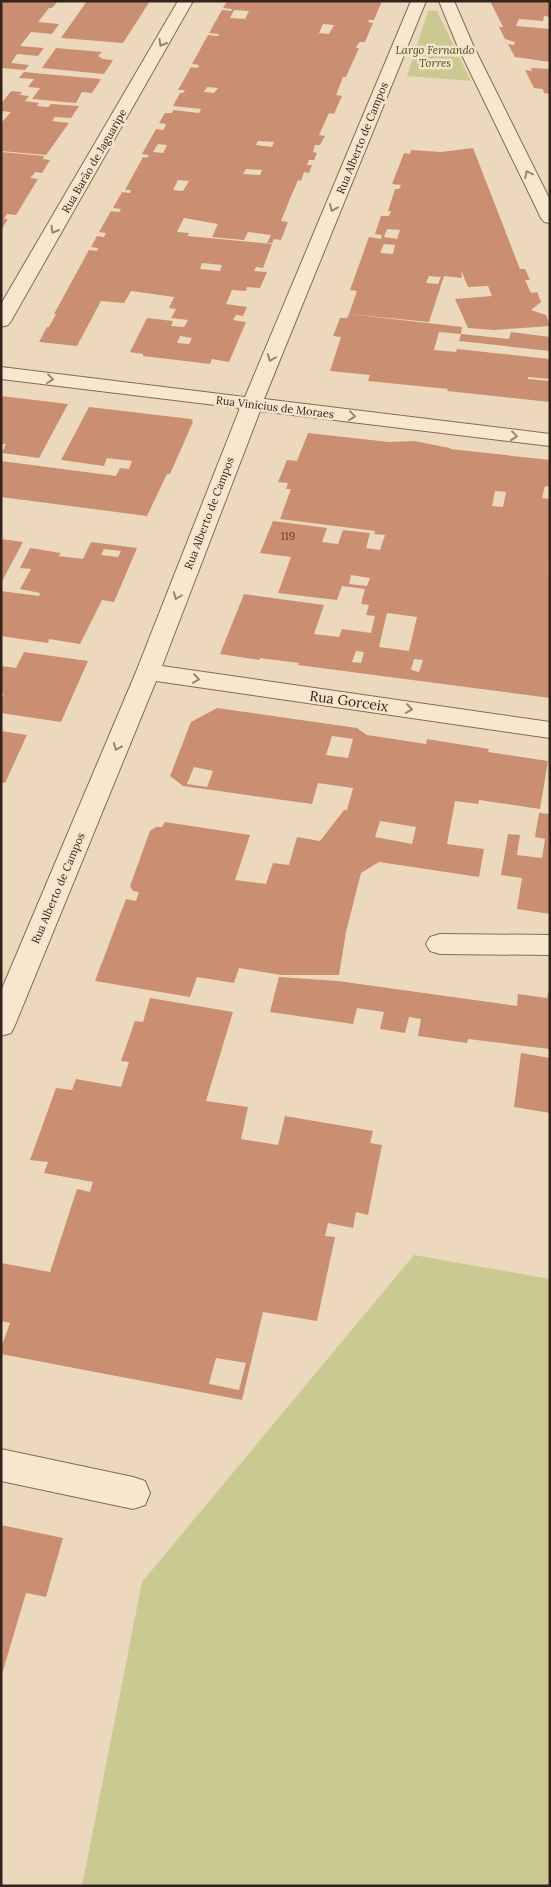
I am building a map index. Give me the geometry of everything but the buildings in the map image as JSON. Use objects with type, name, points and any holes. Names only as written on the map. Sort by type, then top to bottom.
[{"type":"street","name":"Rua Barão de Jaguaripe","points":[[1,321],[186,1]]},
{"type":"street","name":"Rua Alberto de Campos","points":[[1,1025],[10,978],[148,672],[252,404],[419,1]]},
{"type":"street","points":[[446,1],[441,21],[550,218]]},
{"type":"street","points":[[411,20],[441,21]]},
{"type":"street","name":"Rua Vinícius de Moraes","points":[[1,373],[550,440]]},
{"type":"street","name":"Rua Gorceix","points":[[148,672],[550,730]]},
{"type":"street","points":[[440,944],[550,945]]},
{"type":"street","points":[[1,1466],[133,1492]]},
{"type":"green space","name":"Largo Fernando Torres","points":[[428,11],[437,11],[471,81],[407,76]]},
{"type":"green space","points":[[414,1255],[550,1279],[550,1886],[82,1886],[142,1582]]}]
